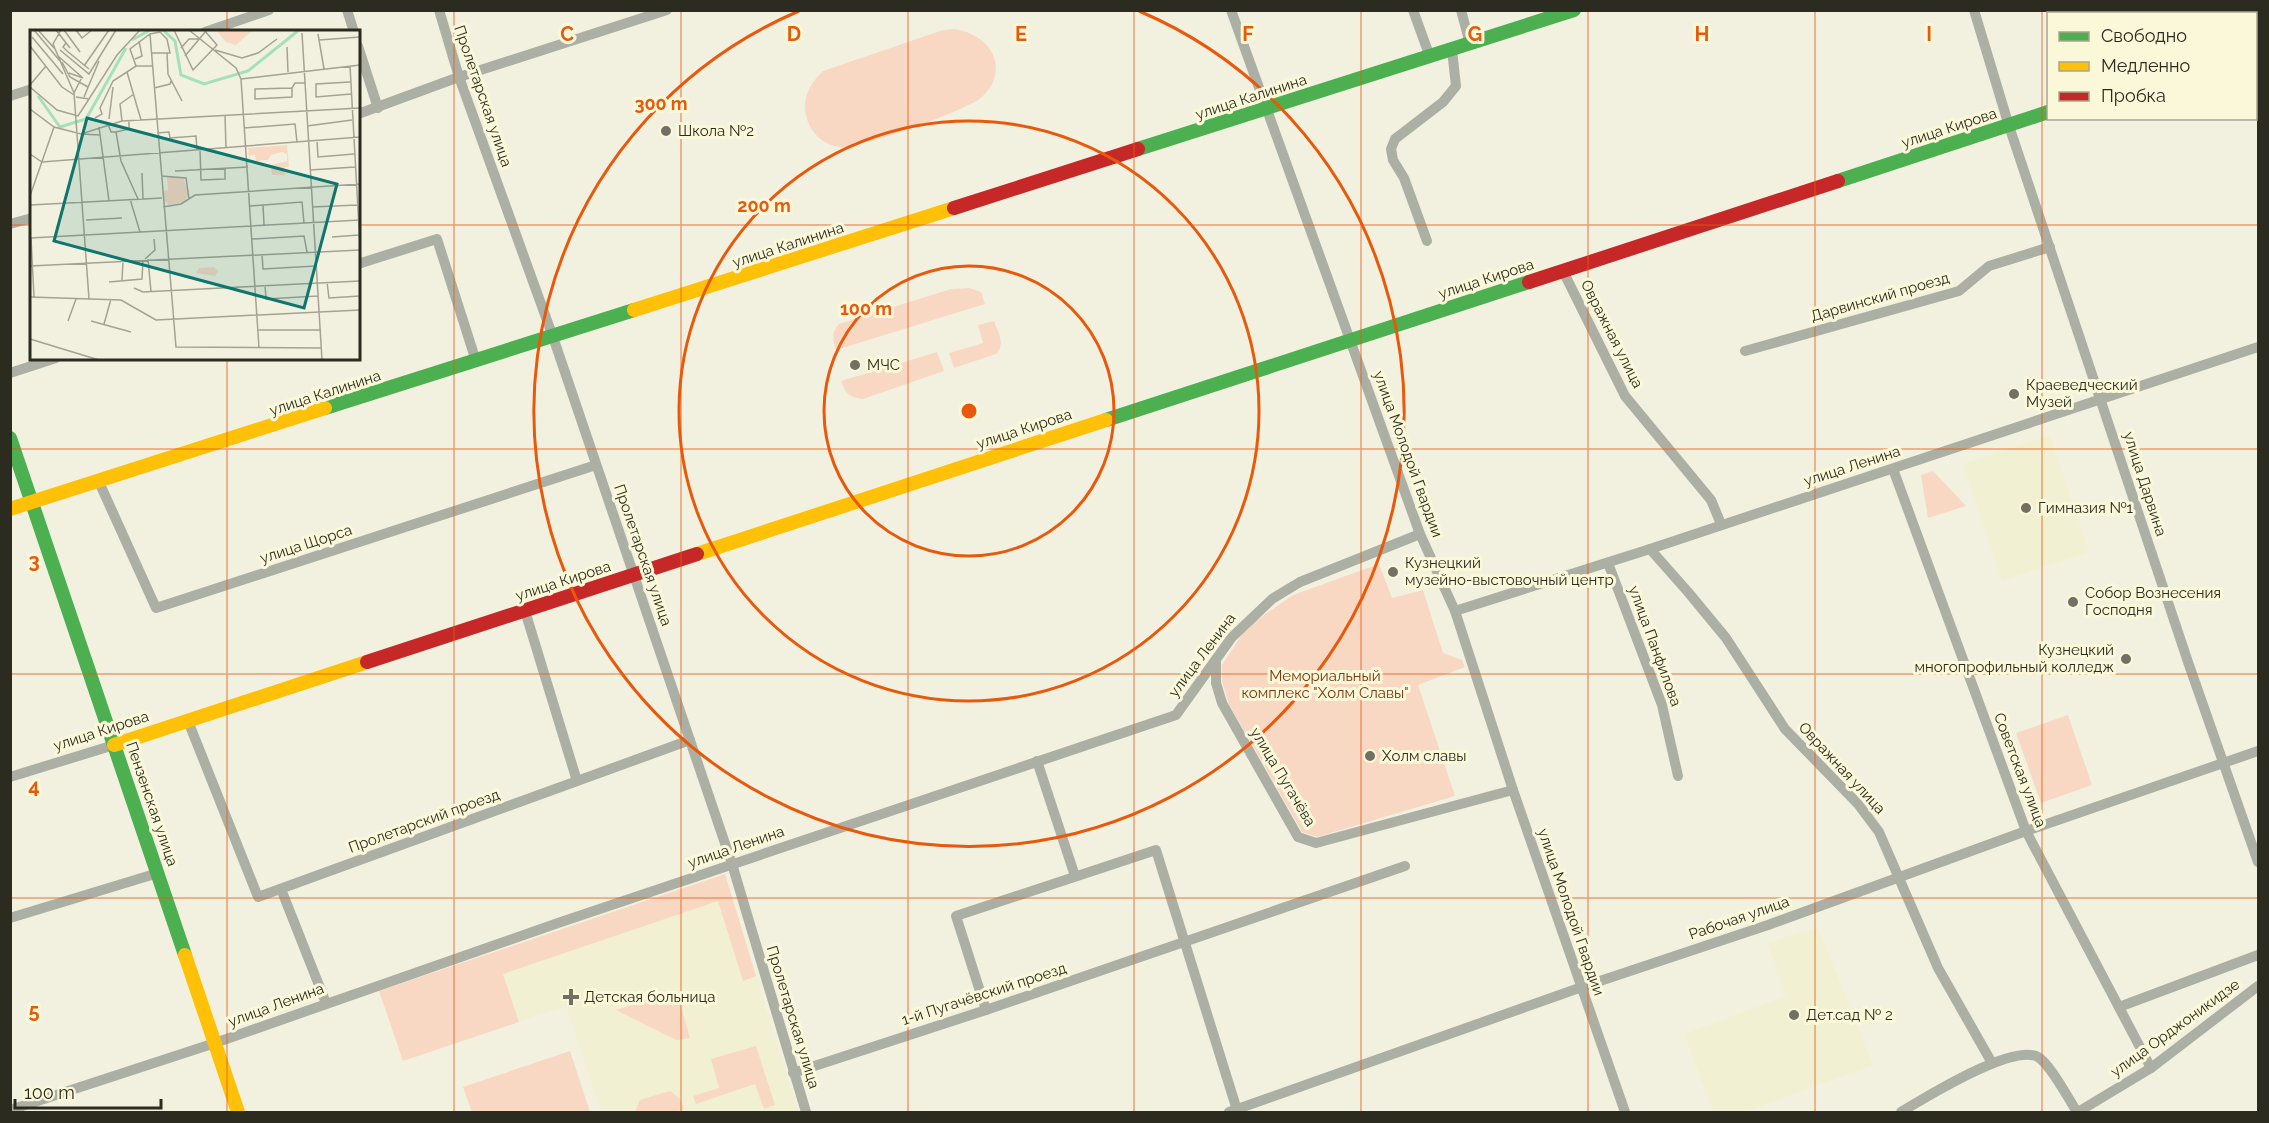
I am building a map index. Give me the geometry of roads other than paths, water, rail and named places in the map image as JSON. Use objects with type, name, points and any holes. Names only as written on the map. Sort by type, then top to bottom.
[{"type":"street","points":[[212,30],[269,10]]},
{"type":"street","points":[[347,10],[353,30]]},
{"type":"street","name":"Пролетарская улица","points":[[439,10],[459,76],[553,337],[732,864],[806,1113]]},
{"type":"street","points":[[360,113],[459,76],[667,10]]},
{"type":"street","name":"улица Молодой Гвардии","points":[[1231,10],[1420,534],[1455,611],[1513,790],[1625,1113]]},
{"type":"street","points":[[1413,10],[1430,57]]},
{"type":"street","points":[[1461,10],[1470,44]]},
{"type":"street","name":"улица Калинина","points":[[10,509],[1574,10]]},
{"type":"street","name":"улица Дарвина","points":[[1974,10],[2049,247],[2259,862]]},
{"type":"street","points":[[1427,241],[1391,149],[1395,139],[1443,102],[1456,86],[1452,50]]},
{"type":"street","points":[[360,52],[378,108]]},
{"type":"street","points":[[10,96],[30,90]]},
{"type":"street","name":"улица Кирова","points":[[10,777],[188,721],[2047,113]]},
{"type":"street","points":[[10,224],[30,219]]},
{"type":"street","points":[[360,263],[437,239],[476,361]]},
{"type":"street","name":"Дарвинский проезд","points":[[1745,351],[1959,291],[1989,266],[2049,247]]},
{"type":"street","name":"Овражная улица","points":[[1563,271],[1625,396],[1711,500],[1721,524]]},
{"type":"street","name":"улица Ленина","points":[[1455,611],[1608,563],[2259,347]]},
{"type":"street","points":[[10,373],[50,360]]},
{"type":"street","name":"Пензенская улица","points":[[10,438],[238,1113]]},
{"type":"street","name":"улица Щорса","points":[[99,482],[156,609],[596,465]]},
{"type":"street","name":"Советская улица","points":[[1893,469],[2026,831],[2151,1068]]},
{"type":"street","name":"улица Ленина","points":[[10,1110],[215,1043],[732,864],[1176,715],[1232,637],[1272,599],[1300,582],[1420,534]]},
{"type":"street","name":"Овражная улица","points":[[1650,549],[1725,638],[1785,729],[1858,804],[1879,831],[1938,968],[1992,1063]]},
{"type":"street","name":"улица Панфилова","points":[[1608,563],[1662,705],[1678,776]]},
{"type":"street","points":[[525,611],[577,781]]},
{"type":"street","name":"улица Пугачёва","points":[[1216,661],[1216,683],[1222,703],[1298,837],[1316,843],[1513,790]]},
{"type":"street","name":"Пролетарский проезд","points":[[188,721],[258,897],[690,741]]},
{"type":"street","name":"Рабочая улица","points":[[1233,1111],[2259,751]]},
{"type":"street","points":[[1037,761],[1075,876]]},
{"type":"street","points":[[986,1010],[956,916],[1156,850],[1233,1111]]},
{"type":"street","name":"1-й Пугачёвский проезд","points":[[793,1073],[986,1010],[1405,866]]},
{"type":"street","points":[[10,918],[158,873]]},
{"type":"street","points":[[281,889],[326,1003]]},
{"type":"street","name":"улица Орджоникидзе","points":[[2119,1007],[2259,955]]},
{"type":"street","name":"улица Орджоникидзе","points":[[1901,1113],[1992,1063],[2023,1055],[2036,1056],[2046,1063],[2077,1113],[2151,1068],[2259,986]]},
{"type":"street","points":[[1261,1100],[1266,1113]]},
{"type":"place","name":"Школа №2","points":[[666,131]]},
{"type":"place","name":"МЧС","points":[[855,365]]},
{"type":"place","name":"Краеведческий Музей","points":[[2014,394]]},
{"type":"place","name":"Гимназия №1","points":[[2026,508]]},
{"type":"place","name":"Кузнецкий музейно-выстовочный центр","points":[[1393,572]]},
{"type":"place","name":"Собор Вознесения Господня","points":[[2073,602]]},
{"type":"place","name":"Кузнецкий многопрофильный колледж","points":[[2126,659]]},
{"type":"place","name":"Холм славы","points":[[1370,756]]},
{"type":"place","name":"Детская больница","points":[[571,997]]},
{"type":"place","name":"Дет.сад № 2","points":[[1794,1015]]},
{"type":"park label","name":"Мемориальный комплекс \"Холм Славы\"","points":[[1325,684]]}]
